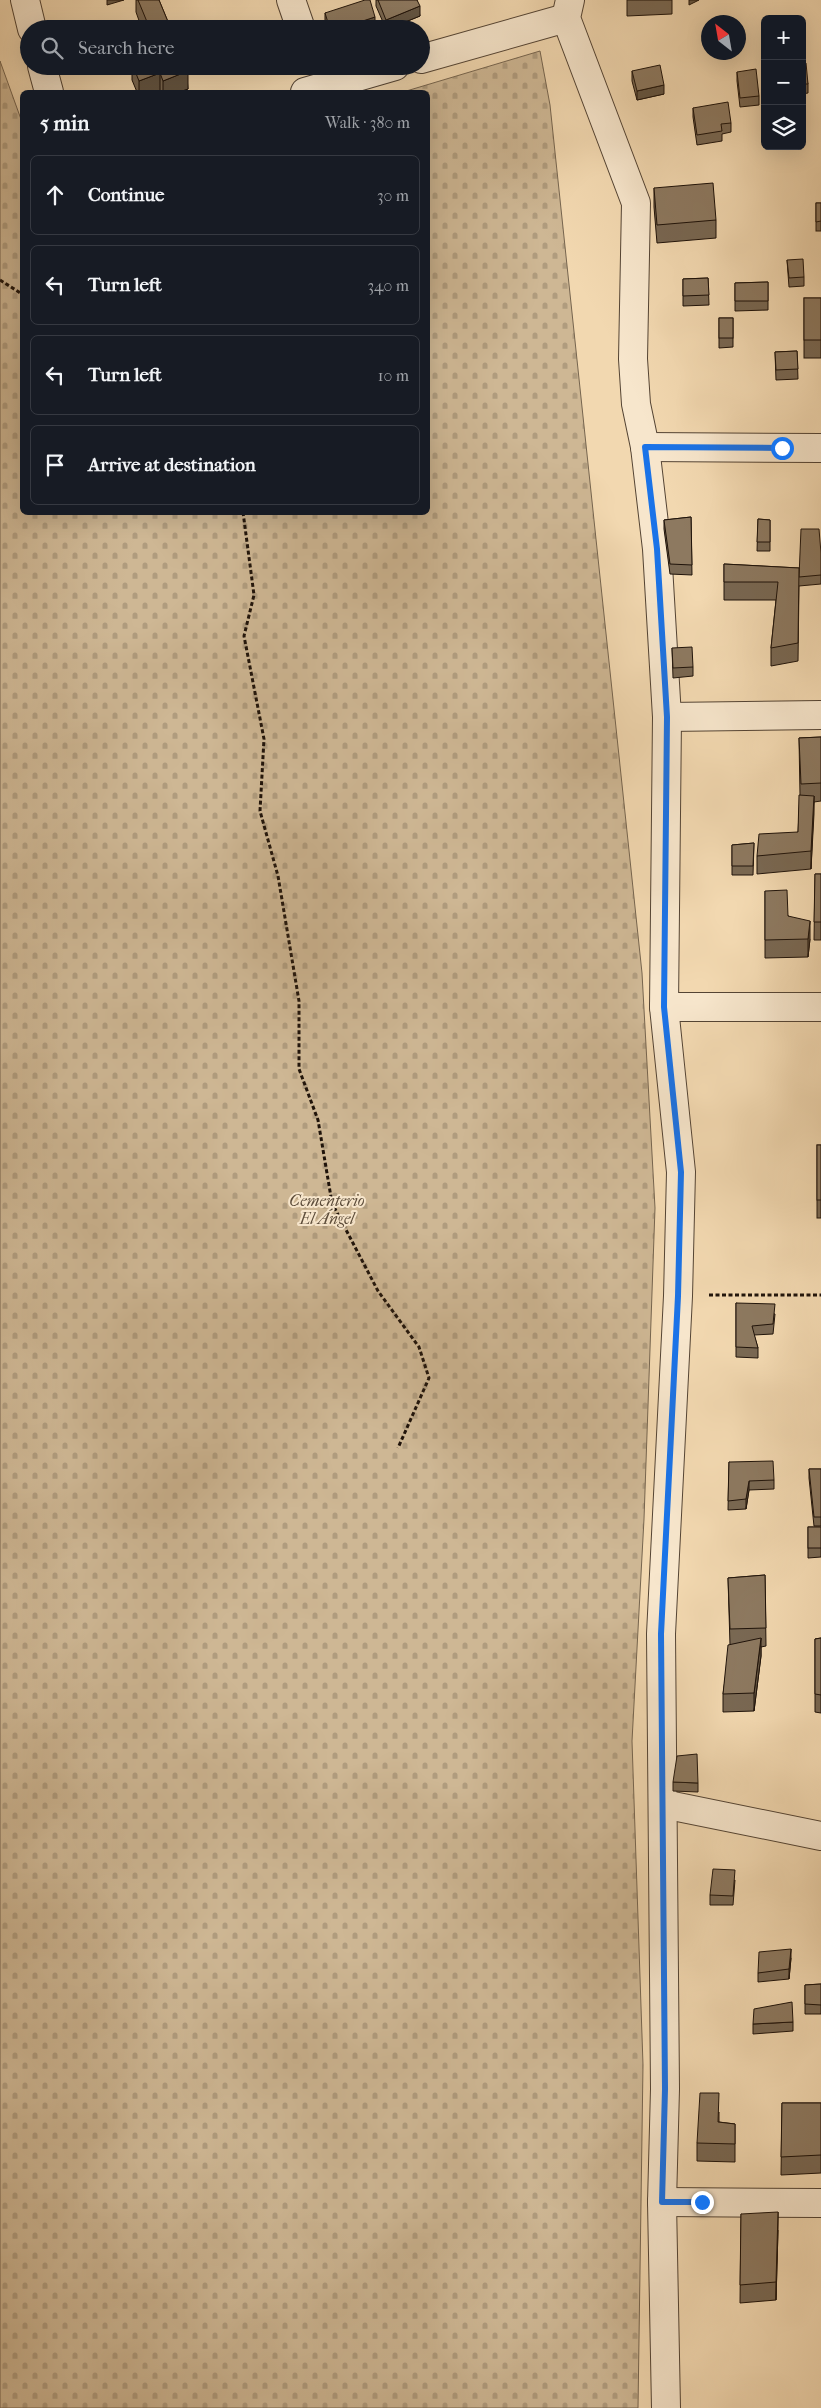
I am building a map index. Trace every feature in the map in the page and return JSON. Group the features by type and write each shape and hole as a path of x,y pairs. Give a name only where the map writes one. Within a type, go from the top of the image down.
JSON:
{"street":[{"path":"25,0 30,20"},
{"path":"291,0 298,20"},
{"path":"430,56 568,9 636,203 633,359 636,404 645,447 657,549 667,717 664,1007 681,1172 678,1296 661,1634 664,1804 665,2089 662,2202 666,2408"},
{"path":"44,75 48,90"},
{"path":"313,82 349,75"},
{"path":"645,447 821,448"},
{"path":"667,717 821,715"},
{"path":"664,1007 821,1007"},
{"path":"664,1804 821,1836"},
{"path":"662,2202 821,2203"}],"path":[{"path":"0,280 20,293"},
{"path":"243,515 254,594 244,636 264,739 260,811 278,876 299,1001 299,1069 318,1120 332,1202 378,1291 420,1347 429,1378 398,1448"},
{"path":"678,1296 821,1295"}],"green space":[{"name":"Cementerio El Ángel","path":"540,51 550,105 642,973 655,1208 644,1519 632,1741 643,2065 638,2408 0,2408 0,61 20,116 20,515 430,515 430,90 410,90"}],"building":[{"path":"138,0 159,0 167,20 146,20"},
{"path":"370,0 375,17 366,20 327,20 325,13"},
{"path":"378,0 417,0 420,6 386,20"},
{"path":"806,63 808,84 806,84"},
{"path":"660,65 664,85 637,91 632,71"},
{"path":"756,69 759,96 740,98 737,72"},
{"path":"137,75 155,75 139,81"},
{"path":"161,75 178,75 163,81"},
{"path":"728,102 731,123 721,124 722,131 697,135 693,108"},
{"path":"713,183 716,220 657,225 654,188"},
{"path":"816,203 821,203 821,221 816,222"},
{"path":"803,259 804,277 789,278 787,260"},
{"path":"708,278 709,295 683,296 683,279"},
{"path":"768,282 768,301 735,301 735,283"},
{"path":"804,298 821,298 821,340 804,340"},
{"path":"719,318 733,318 733,338 719,338"},
{"path":"797,351 798,369 776,370 775,352"},
{"path":"691,517 692,565 670,564 664,520"},
{"path":"758,519 770,520 770,542 757,542"},
{"path":"801,529 819,529 821,575 799,577"},
{"path":"724,564 799,568 798,643 771,648 778,582 724,582"},
{"path":"692,647 693,667 673,668 672,648"},
{"path":"821,737 821,783 801,784 799,738"},
{"path":"799,795 814,796 811,851 757,856 759,834 798,832"},
{"path":"754,843 753,866 732,866 732,845"},
{"path":"815,874 821,874 821,922 814,922"},
{"path":"787,890 788,916 810,921 808,939 765,940 765,891"},
{"path":"817,1145 821,1145 821,1200 817,1200"},
{"path":"736,1303 775,1304 773,1324 752,1326 758,1348 736,1347"},
{"path":"773,1461 774,1480 749,1481 746,1499 728,1501 729,1462"},
{"path":"809,1469 821,1469 821,1517 814,1517"},
{"path":"808,1527 821,1527 821,1548 808,1548"},
{"path":"765,1575 766,1628 730,1629 728,1578"},
{"path":"761,1638 754,1693 723,1694 728,1645"},
{"path":"821,1638 821,1695 815,1694 815,1639"},
{"path":"697,1754 698,1783 673,1782 677,1756"},
{"path":"713,1869 735,1870 733,1896 710,1895"},
{"path":"791,1949 789,1969 758,1973 759,1952"},
{"path":"821,1984 821,2005 805,2004 805,1985"},
{"path":"792,2002 793,2022 753,2024 754,2009"},
{"path":"700,2093 719,2093 718,2122 735,2124 735,2144 697,2143"},
{"path":"782,2103 821,2103 821,2155 781,2157"},
{"path":"778,2212 776,2282 740,2285 741,2214"}],"route":[{"path":"702,2202 662,2202 665,2089 664,1804 661,1634 678,1296 681,1172 664,1007 667,717 657,549 645,447 782,448"}]}
